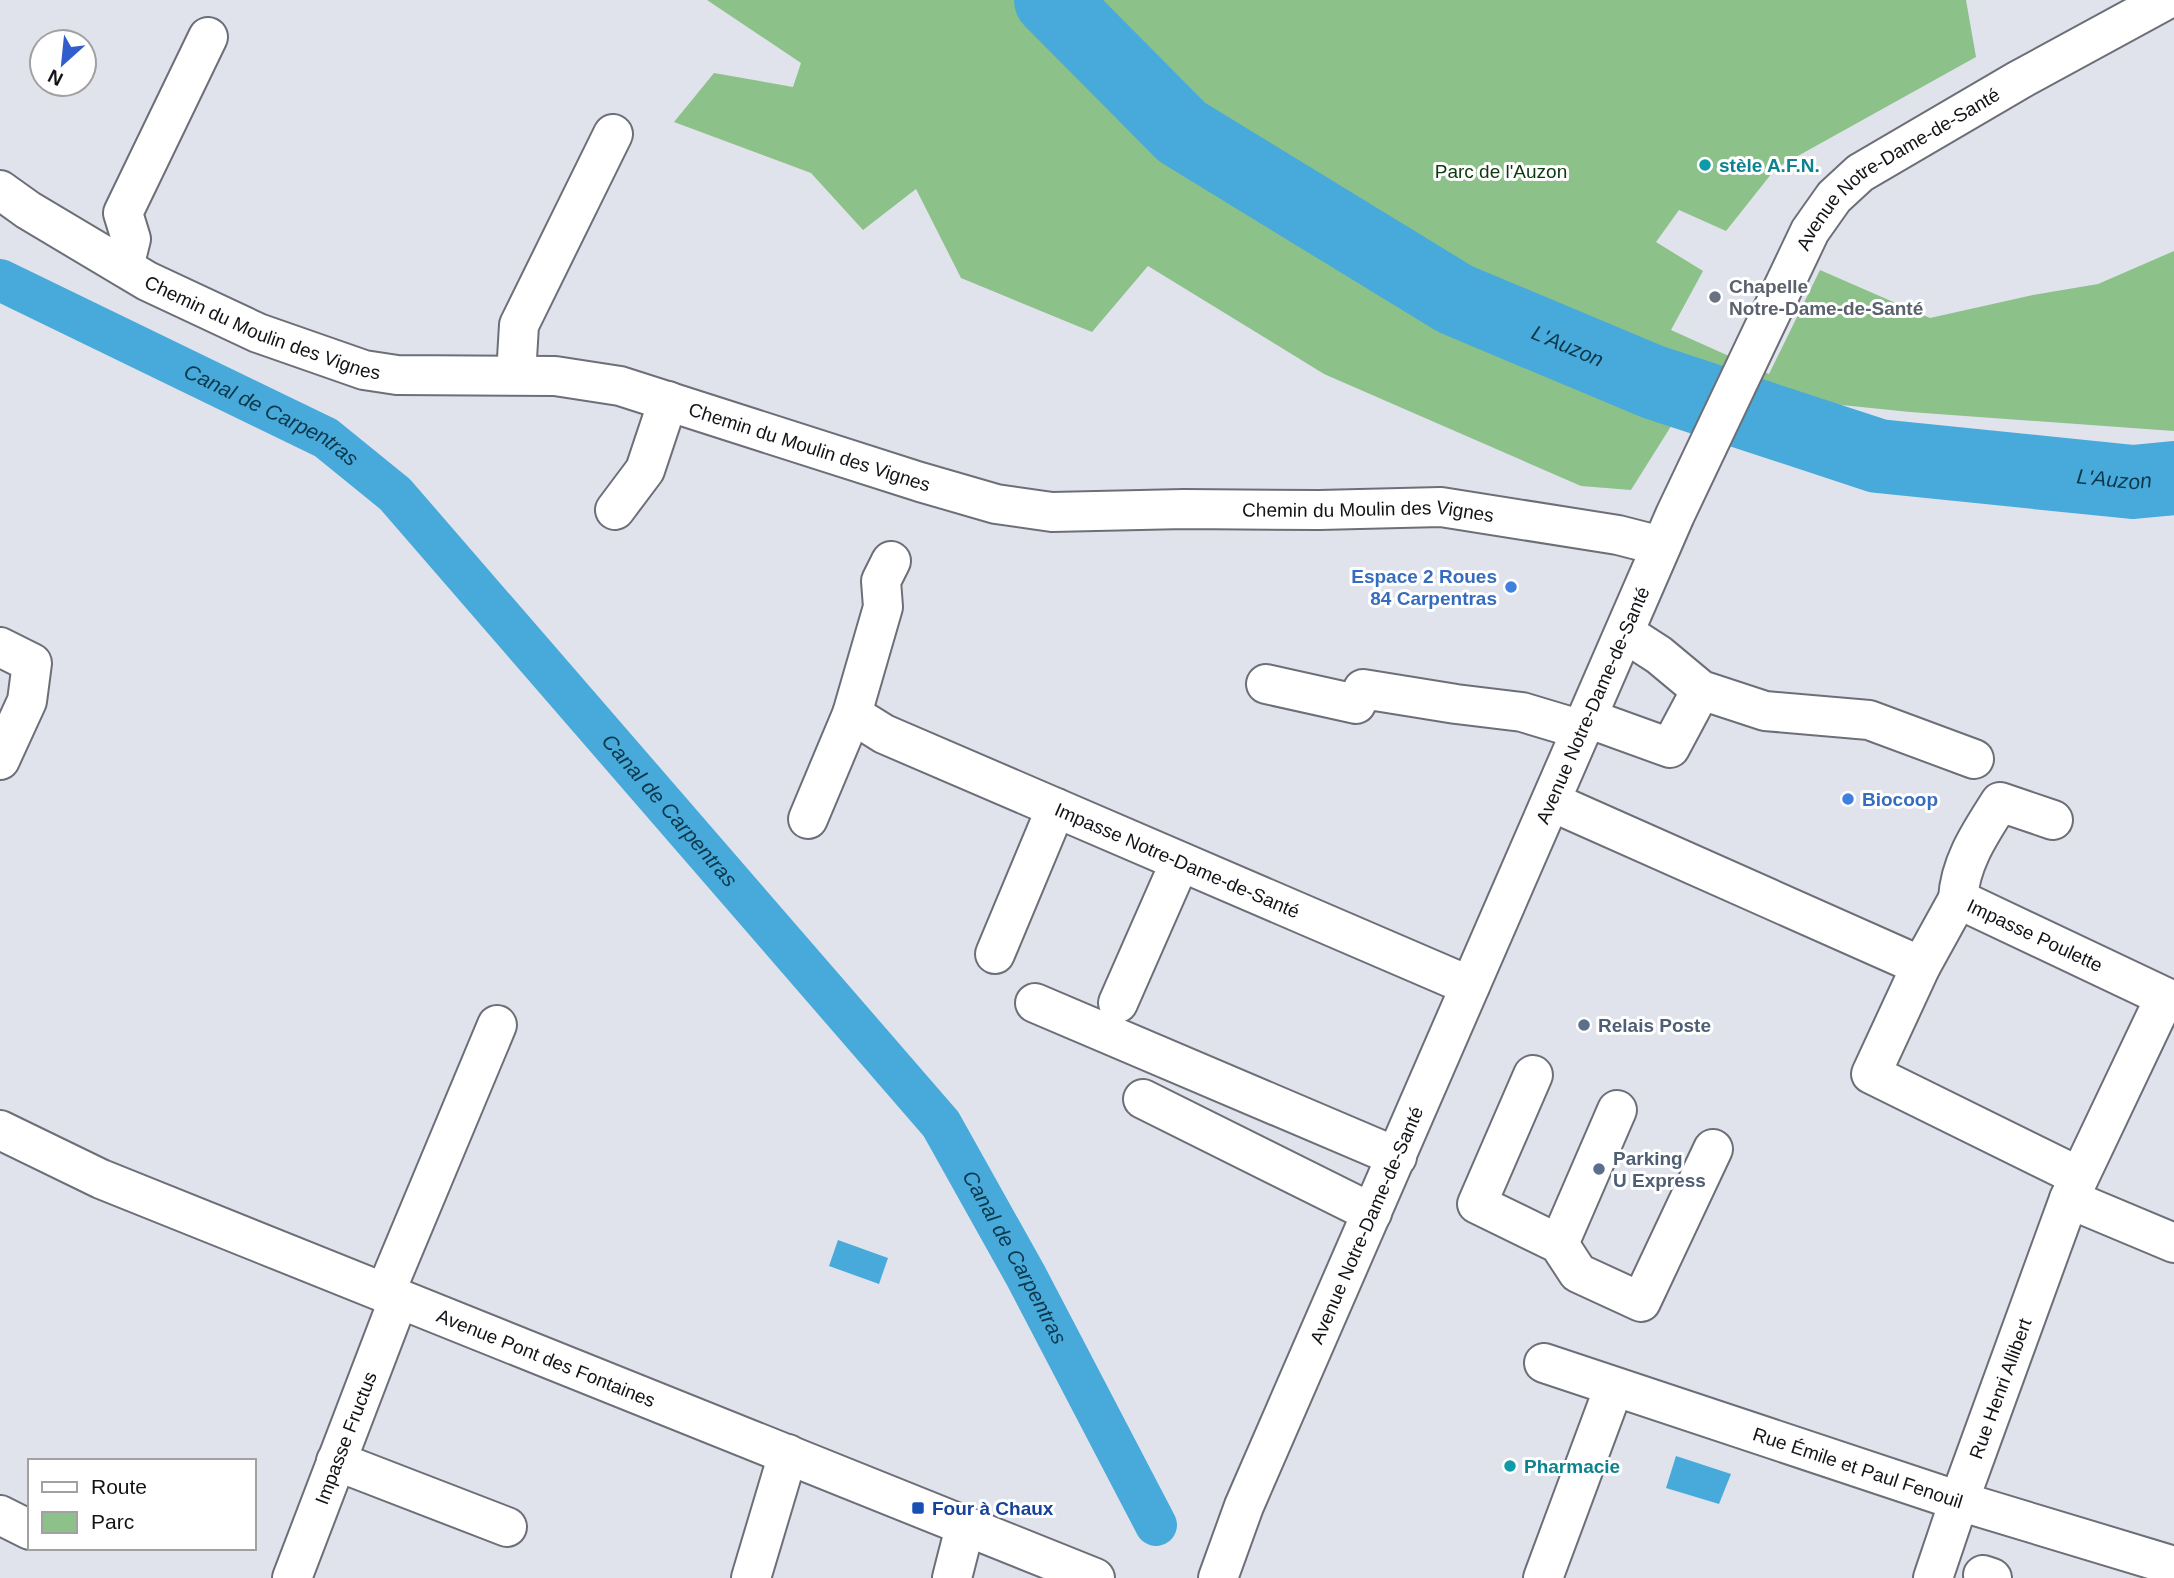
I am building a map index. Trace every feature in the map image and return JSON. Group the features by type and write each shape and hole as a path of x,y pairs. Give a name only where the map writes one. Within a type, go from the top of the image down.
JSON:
{"street":[{"name":"Avenue Notre-Dame-de-Santé","path":"1218,1578 1244,1506 1668,531 1810,231 1834,197 1860,173 2019,80 2166,0"},
{"path":"124,267 131,239 123,213 208,37"},
{"path":"516,375 519,325 613,134"},
{"name":"Chemin du Moulin des Vignes","path":"0,190 28,210 147,281 258,333 364,370 397,375 555,376 620,386 996,504 1041,510 1441,507 1618,535 1668,531"},
{"path":"615,510 645,470 668,401"},
{"path":"808,819 852,714 883,607 881,581 891,561"},
{"path":"1625,633 1659,654 1701,690 1765,711 1869,720 1974,759"},
{"path":"0,647 32,663 27,701 0,760"},
{"path":"1266,684 1356,704 1363,689 1522,712 1585,724 1670,748 1701,690"},
{"name":"Impasse Notre-Dame-de-Santé","path":"852,714 884,734 1470,986"},
{"path":"1552,802 1921,966"},
{"path":"1958,899 1959,880 1975,842 2000,802 2053,820"},
{"path":"995,954 1056,808"},
{"path":"1118,1003 1180,862"},
{"name":"Impasse Poulette","path":"1958,899 2165,997 2073,1188 1871,1074 1921,966 1958,899"},
{"path":"1035,1003 1396,1157"},
{"name":"Impasse Fructus","path":"292,1578 336,1461 392,1296 497,1025"},
{"path":"1533,1075 1477,1203 1559,1244 1578,1273 1641,1302 1713,1149"},
{"path":"1143,1099 1372,1213"},
{"path":"1559,1244 1616,1110"},
{"name":"Avenue Pont des Fontaines","path":"0,1130 101,1179 1095,1578"},
{"path":"2073,1188 2174,1243"},
{"name":"Rue Henri Allibert","path":"1933,1578 2073,1188"},
{"name":"Rue Émile et Paul Fenouil","path":"1544,1363 1959,1501 2174,1566"},
{"path":"1543,1578 1614,1387"},
{"path":"751,1578 788,1454"},
{"path":"336,1461 507,1527"},
{"path":"0,1515 28,1529"},
{"path":"951,1578 965,1527"},
{"path":"2171,1578 2174,1573"}],"green space":[{"name":"Parc de l'Auzon","path":"707,0 1966,0 1976,57 1776,168 1726,231 1679,210 1656,242 1703,271 1671,330 1769,374 1820,270 1930,318 2033,295 2098,284 2174,251 2174,431 1910,412 1685,389 1690,396 1631,490 1581,486 1324,374 1148,266 1092,332 961,278 916,189 863,230 811,173 674,122 714,73 793,87 801,63"}],"water":[{"path":"838,1240 888,1258 879,1284 829,1266"},
{"path":"1676,1456 1731,1474 1719,1504 1666,1488"}],"waterway":[{"name":"L'Auzon","path":"1051,0 1182,132 1455,299 1653,382 1878,456 2133,482 2174,478"},
{"name":"Canal de Carpentras","path":"0,280 326,438 395,494 941,1124 1026,1276 1156,1525"}],"place":[{"name":"stèle A.F.N.","path":"1705,165"},
{"name":"Chapelle Notre-Dame-de-Santé","path":"1715,297"},
{"name":"Espace 2 Roues 84 Carpentras","path":"1511,587"},
{"name":"Biocoop","path":"1848,799"},
{"name":"Relais Poste","path":"1584,1025"},
{"name":"Parking U Express","path":"1599,1169"},
{"name":"Pharmacie","path":"1510,1466"},
{"name":"Four à Chaux","path":"918,1508"}]}
